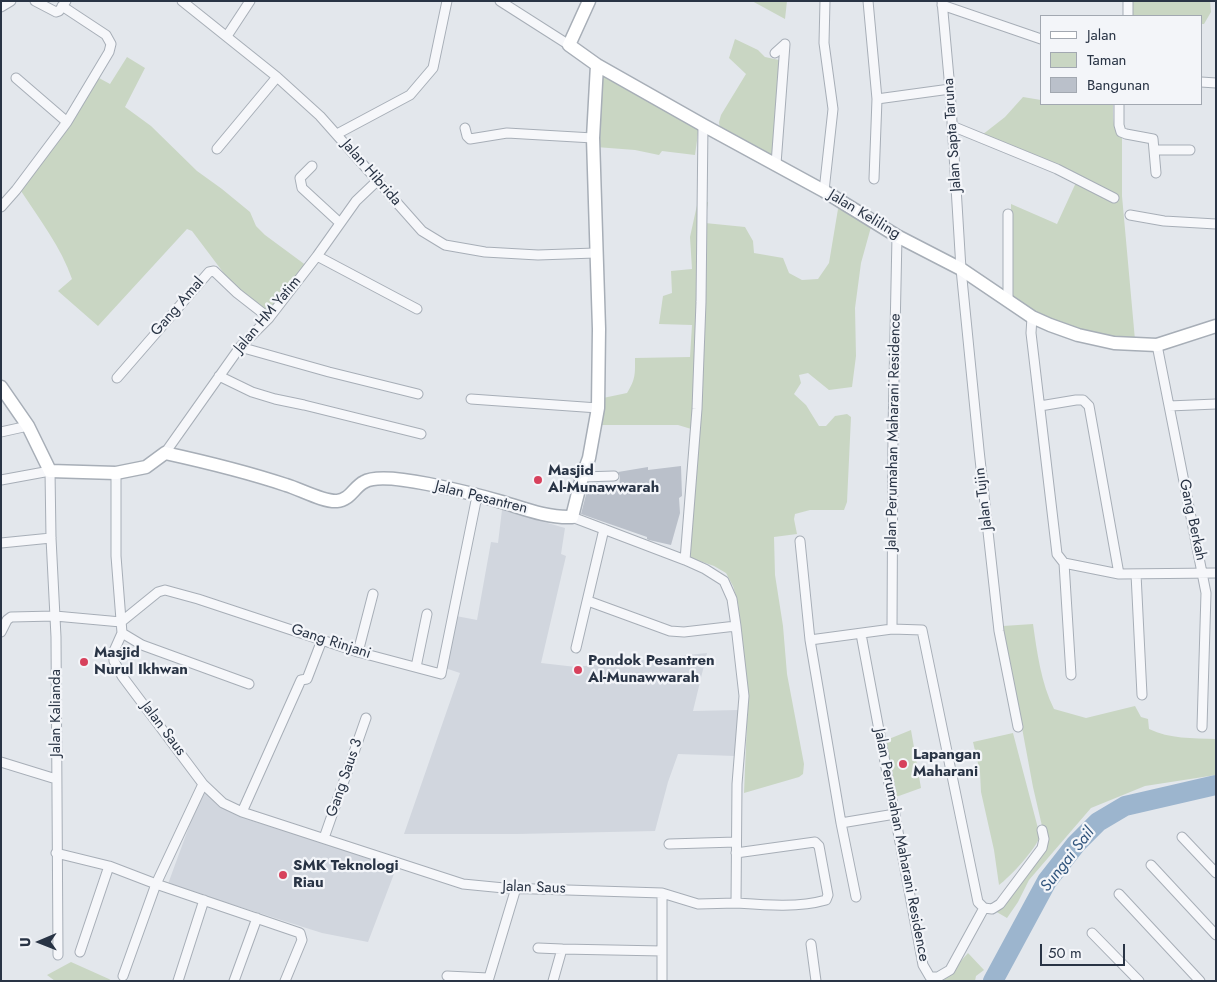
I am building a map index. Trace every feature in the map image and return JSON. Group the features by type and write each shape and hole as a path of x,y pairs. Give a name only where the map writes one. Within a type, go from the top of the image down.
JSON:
{"street":[{"path":"1,7 11,1"},
{"path":"1,207 67,122 109,52 111,44 106,35 64,4 59,11 53,12 34,1"},
{"name":"Jalan Hibrida","path":"182,1 277,77 320,116 422,232 446,245 485,252 511,255 596,253"},
{"path":"227,36 250,1"},
{"path":"337,134 410,95 434,68 447,1"},
{"path":"500,1 569,45 589,1"},
{"path":"824,190 833,118 824,43 825,1"},
{"path":"868,1 877,99 874,179"},
{"path":"1128,1 1128,15"},
{"path":"942,3 1040,39"},
{"name":"Jalan Sapta Taruna","path":"942,3 950,89 961,269"},
{"path":"775,53 785,44 776,164"},
{"name":"Jalan Keliling","path":"569,45 596,65 824,190 897,236 961,269 1032,317 1050,325 1078,335 1114,343 1157,345 1216,326"},
{"path":"596,65 593,138 599,348 598,408 589,458 572,517 705,569 724,581 732,599 744,696 737,784 736,903"},
{"path":"217,149 277,77"},
{"path":"16,78 67,122"},
{"path":"1202,82 1216,84"},
{"path":"877,99 950,89"},
{"path":"1119,105 1121,132 1154,139 1156,173"},
{"path":"685,560 697,409 704,125"},
{"path":"952,126 1057,169 1114,198"},
{"path":"465,128 470,139 507,133 593,138"},
{"path":"1154,150 1190,150"},
{"path":"312,166 300,178 302,188 340,223"},
{"name":"Jalan HM Yatim","path":"165,453 240,347 269,318 318,256 356,201 377,181"},
{"path":"1008,214 1008,300"},
{"path":"1130,215 1164,221 1216,224"},
{"name":"Jalan Perumahan Maharani Residence","path":"892,629 893,430 897,236"},
{"path":"318,256 417,309"},
{"name":"Jalan Tujin","path":"961,269 978,450 999,630 1018,727"},
{"name":"Gang Amal","path":"117,378 209,272 214,271 237,293 269,318"},
{"path":"1032,317 1031,333 1058,554 1064,563 1071,675"},
{"name":"Gang Berkah","path":"1157,345 1206,593 1202,727"},
{"path":"240,347 328,372 418,394"},
{"path":"219,376 252,392 275,399 421,434"},
{"path":"1,387 28,426 50,471"},
{"path":"471,399 598,408"},
{"path":"1040,406 1076,400 1083,400 1089,406 1119,574"},
{"path":"1169,406 1216,404"},
{"path":"1,432 28,426"},
{"path":"1,480 50,471 116,473 146,467 165,453"},
{"name":"Jalan Pesantren","path":"165,453 243,472 325,499 337,501 348,498 362,482 374,478 428,484 548,516 572,517"},
{"name":"Jalan Kalianda","path":"50,471 50,538 56,637 58,955"},
{"name":"Jalan Saus","path":"116,473 116,556 122,632 114,651 117,668 203,784 223,803 242,812 454,882 516,888 662,893 698,904 736,903 770,905 826,900 828,895 819,846 815,842 736,853"},
{"path":"582,477 614,476"},
{"name":"Gang Rinjani","path":"121,622 158,592 165,590 198,599 358,652 441,674 477,496"},
{"path":"576,648 604,529"},
{"path":"1,543 50,538"},
{"path":"800,541 810,640 841,823 856,897"},
{"path":"1064,563 1119,574 1216,573"},
{"path":"1136,574 1142,695"},
{"path":"358,652 374,594"},
{"path":"588,601 670,631 684,632 736,626"},
{"path":"416,667 427,614"},
{"path":"1,632 7,620 12,617 54,616 121,622"},
{"path":"810,640 892,629 922,630 978,902 984,908 992,909 1000,904 1042,848 1044,839 1042,830"},
{"path":"122,632 142,645 249,684"},
{"name":"Jalan Perumahan Maharani Residence","path":"861,634 924,965 930,977 938,977 950,970 984,908"},
{"path":"242,812 301,680 307,679 322,640"},
{"name":"Gang Saus 3","path":"324,838 366,718"},
{"path":"1,762 56,779"},
{"path":"123,976 156,884 203,784"},
{"path":"841,823 895,814"},
{"path":"1182,836 1216,873"},
{"path":"669,844 736,842"},
{"path":"56,854 109,866 300,933 302,940 285,981"},
{"path":"1151,865 1216,935"},
{"path":"80,952 109,866"},
{"path":"447,976 488,979 516,888"},
{"path":"662,893 662,981"},
{"path":"1119,894 1200,981"},
{"path":"178,981 204,900"},
{"path":"234,981 257,918"},
{"path":"1092,933 1139,981"},
{"path":"811,944 816,981"},
{"path":"538,948 662,951"},
{"path":"553,981 562,949"}],"shaded area":[{"name":"Pondok Pesantren Al-Munawwarah","path":"502,510 565,528 561,554 566,556 541,663 576,667 707,653 693,711 739,710 735,756 678,754 668,782 655,831 404,834 460,673 445,668 456,616 477,620 491,542 498,543"},
{"name":"SMK Teknologi Riau","path":"202,791 243,818 397,866 368,942 322,933 168,884"}],"green space":[{"path":"752,1 787,1 785,19"},
{"path":"1132,1 1210,1 1211,12 1204,24 1202,24 1202,15 1131,15"},
{"path":"735,39 758,50 765,57 779,60 781,65 773,160 720,130 719,122 721,115 746,74 729,58"},
{"path":"127,57 145,68 125,107 151,126 197,171 250,212 256,226 265,235 307,266 269,314 232,284 192,231 187,229 98,326 58,291 72,279 56,245 21,191 66,130 99,78 110,84"},
{"path":"600,75 606,75 699,126 695,155 662,151 659,155 635,150 596,147"},
{"path":"1023,97 1040,100 1040,105 1113,105 1116,131 1122,138 1122,196 1135,340 1098,336 1063,327 1012,299 1011,204 1057,224 1079,176 982,135 1005,117"},
{"path":"708,202 705,223 745,227 753,241 754,253 783,258 789,273 802,280 818,279 829,263 838,209 849,210 871,227 861,263 855,308 856,356 852,387 829,390 808,373 799,375 801,383 794,394 806,405 819,426 826,426 835,416 847,414 851,417 847,502 844,510 810,510 795,514 797,534 774,537 775,575 783,626 787,674 804,764 803,774 799,777 744,793 748,698 738,603 733,586 726,573 714,566 688,557 691,539 698,431 678,425 600,425 603,398 627,393 634,376 635,358 690,357 692,325 659,324 663,296 672,293 671,271 692,269 690,237 697,205"},
{"path":"1033,624 1043,678 1054,709 1086,718 1135,706 1141,717 1148,719 1149,729 1165,735 1216,739 1216,775 1145,786 1091,808 1029,880 1018,902 1007,918 995,911 1045,839 1033,787 1003,626"},
{"name":"Lapangan Maharani","path":"911,730 921,788 896,797 884,741"},
{"path":"1013,733 1040,836 1038,842 1022,862 999,885 994,850 981,792 980,772 973,742"},
{"path":"968,953 984,970 976,976 975,981 943,981"},
{"path":"71,962 112,981 55,981 47,975"}],"building":[{"path":"681,466 682,496 679,498 680,513 671,545 649,540 647,537 581,514 589,483 601,483 619,487 620,476 618,472 648,467 648,470"}],"waterway":[{"name":"Sungai Sail","path":"993,981 1047,881 1076,844 1098,822 1125,806 1216,785"}],"place":[{"name":"Masjid Al-Munawwarah","path":"538,480"},
{"name":"Masjid Nurul Ikhwan","path":"84,662"},
{"name":"Pondok Pesantren Al-Munawwarah","path":"578,670"},
{"name":"Lapangan Maharani","path":"903,764"},
{"name":"SMK Teknologi Riau","path":"283,875"}]}
